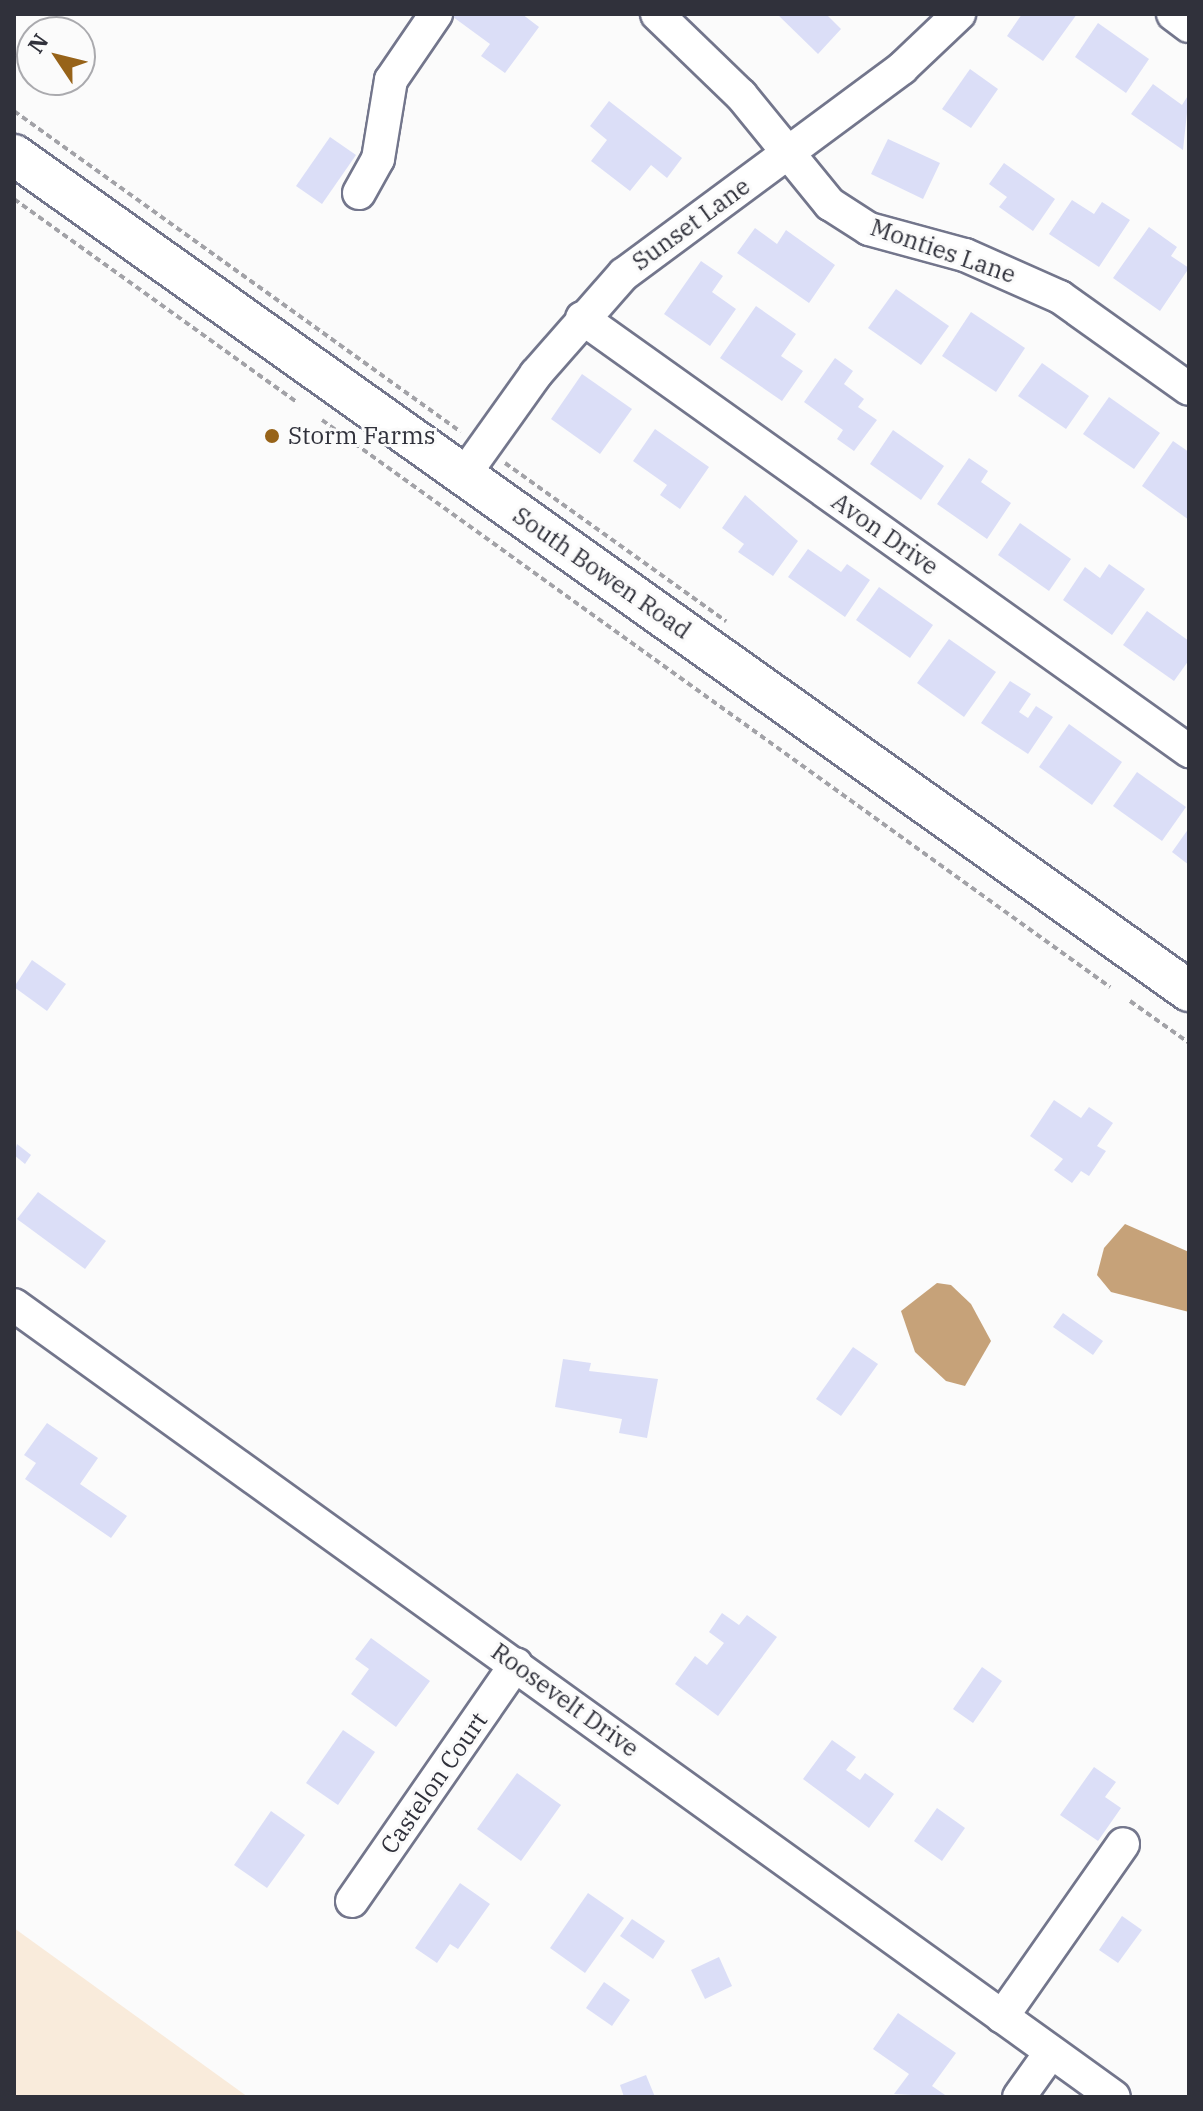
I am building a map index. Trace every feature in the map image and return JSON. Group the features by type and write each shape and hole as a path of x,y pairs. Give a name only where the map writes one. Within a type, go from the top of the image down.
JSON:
{"main road":[{"name":"South Bowen Road","path":"14,155 1189,991"}],"street":[{"path":"359,193 378,159 391,80 436,14"},
{"name":"Monties Lane","path":"657,14 741,95 785,155 830,204 869,229 965,255 1049,291 1189,389"},
{"name":"Sunset Lane","path":"464,475 582,318 624,274 902,68 959,14"},
{"path":"1173,14 1189,26"},
{"name":"Avon Drive","path":"582,318 1189,751"},
{"name":"Roosevelt Drive","path":"14,1305 1114,2097"},
{"name":"Castelon Court","path":"352,1901 516,1664"},
{"path":"1002,2017 1123,1844"},
{"path":"1019,2097 1051,2052"}],"path":[{"path":"14,111 461,432"},
{"path":"14,199 296,402"},
{"path":"322,420 1110,987"},
{"path":"1130,1001 1189,1043"}],"shaded area":[{"path":"1125,1224 1189,1252 1189,1312 1111,1292 1097,1275 1104,1248"},
{"path":"937,1283 951,1285 971,1304 991,1341 965,1386 946,1381 915,1352 901,1311"},
{"path":"14,1928 248,2097 14,2097"}],"building":[{"path":"449,14 522,14 539,27 505,73 481,56 490,44"},
{"path":"777,14 826,14 841,29 818,54"},
{"path":"1022,14 1077,14 1043,61 1007,36"},
{"path":"1098,23 1149,59 1126,93 1075,57"},
{"path":"970,69 998,89 971,128 942,109"},
{"path":"1153,84 1182,105 1189,94 1183,150 1131,114"},
{"path":"609,101 682,158 667,178 651,165 630,191 591,161 607,140 590,126"},
{"path":"330,137 356,155 322,204 296,186"},
{"path":"888,139 940,163 923,199 871,174"},
{"path":"1004,163 1055,199 1033,231 999,207 1007,197 989,184"},
{"path":"1072,200 1094,214 1102,202 1130,220 1099,267 1049,234"},
{"path":"1149,227 1177,247 1171,256 1189,268 1160,311 1113,278"},
{"path":"755,228 777,244 786,230 835,265 809,303 737,253"},
{"path":"701,261 723,276 712,292 736,309 710,346 664,314"},
{"path":"896,289 949,326 921,365 868,328"},
{"path":"756,306 796,334 781,356 803,371 782,401 720,358"},
{"path":"971,312 1025,348 996,392 942,356"},
{"path":"835,358 853,371 844,384 864,399 858,407 877,420 854,451 837,439 843,430 804,402"},
{"path":"1042,363 1089,396 1066,429 1018,396"},
{"path":"582,374 632,409 600,454 551,419"},
{"path":"1109,397 1160,433 1134,469 1083,434"},
{"path":"655,429 709,467 680,509 660,495 667,485 633,461"},
{"path":"893,430 944,466 921,500 870,464"},
{"path":"1173,441 1189,452 1189,520 1142,486"},
{"path":"969,458 988,471 981,482 1011,503 987,539 937,504"},
{"path":"745,495 798,541 773,576 738,552 744,544 722,528"},
{"path":"1020,523 1071,559 1049,591 998,555"},
{"path":"808,549 841,572 847,564 870,580 845,617 788,577"},
{"path":"1109,564 1145,589 1112,635 1063,600 1085,567 1100,578"},
{"path":"879,587 933,625 910,658 856,620"},
{"path":"1147,611 1189,641 1189,660 1174,681 1123,645"},
{"path":"949,639 996,672 964,717 917,683"},
{"path":"1010,681 1031,694 1019,712 1028,718 1036,706 1053,717 1028,754 981,723"},
{"path":"1069,724 1122,762 1092,805 1039,767"},
{"path":"1137,772 1186,807 1162,841 1113,806"},
{"path":"1189,828 1189,865 1172,852"},
{"path":"32,960 66,984 47,1011 14,987"},
{"path":"1054,1100 1081,1118 1089,1107 1113,1123 1097,1146 1106,1151 1089,1176 1081,1171 1072,1183 1054,1170 1063,1159 1030,1136"},
{"path":"17,1144 31,1155 25,1164 14,1155"},
{"path":"38,1192 106,1241 85,1269 17,1219"},
{"path":"1063,1313 1103,1341 1093,1355 1053,1327"},
{"path":"853,1347 878,1364 841,1416 816,1399"},
{"path":"563,1359 591,1363 589,1371 658,1379 647,1438 619,1433 622,1419 555,1407"},
{"path":"47,1423 98,1458 80,1484 127,1516 111,1538 25,1479 36,1463 24,1455"},
{"path":"722,1613 739,1625 747,1615 777,1637 718,1716 675,1684 695,1656 707,1665 724,1643 709,1632"},
{"path":"371,1638 430,1681 396,1727 351,1694 369,1669 355,1659"},
{"path":"982,1667 1002,1681 973,1723 953,1709"},
{"path":"343,1730 375,1752 338,1805 306,1783"},
{"path":"832,1740 856,1757 846,1770 860,1780 865,1773 894,1794 869,1828 803,1779"},
{"path":"1094,1767 1116,1782 1105,1797 1121,1808 1098,1841 1060,1815"},
{"path":"517,1773 561,1805 521,1861 477,1829"},
{"path":"937,1808 965,1828 942,1861 914,1841"},
{"path":"271,1811 305,1835 267,1888 234,1865"},
{"path":"460,1883 490,1904 458,1949 450,1944 437,1963 415,1948"},
{"path":"588,1893 624,1918 585,1973 550,1948"},
{"path":"1122,1916 1142,1930 1118,1963 1099,1950"},
{"path":"632,1919 665,1941 653,1959 620,1936"},
{"path":"719,1957 732,1986 705,1999 691,1970"},
{"path":"604,1982 630,2000 612,2026 586,2008"},
{"path":"898,2013 956,2053 932,2086 948,2097 894,2094 909,2074 873,2049"},
{"path":"646,2075 655,2097 624,2097 620,2085"}],"place":[{"name":"Storm Farms","path":"272,436"}]}
